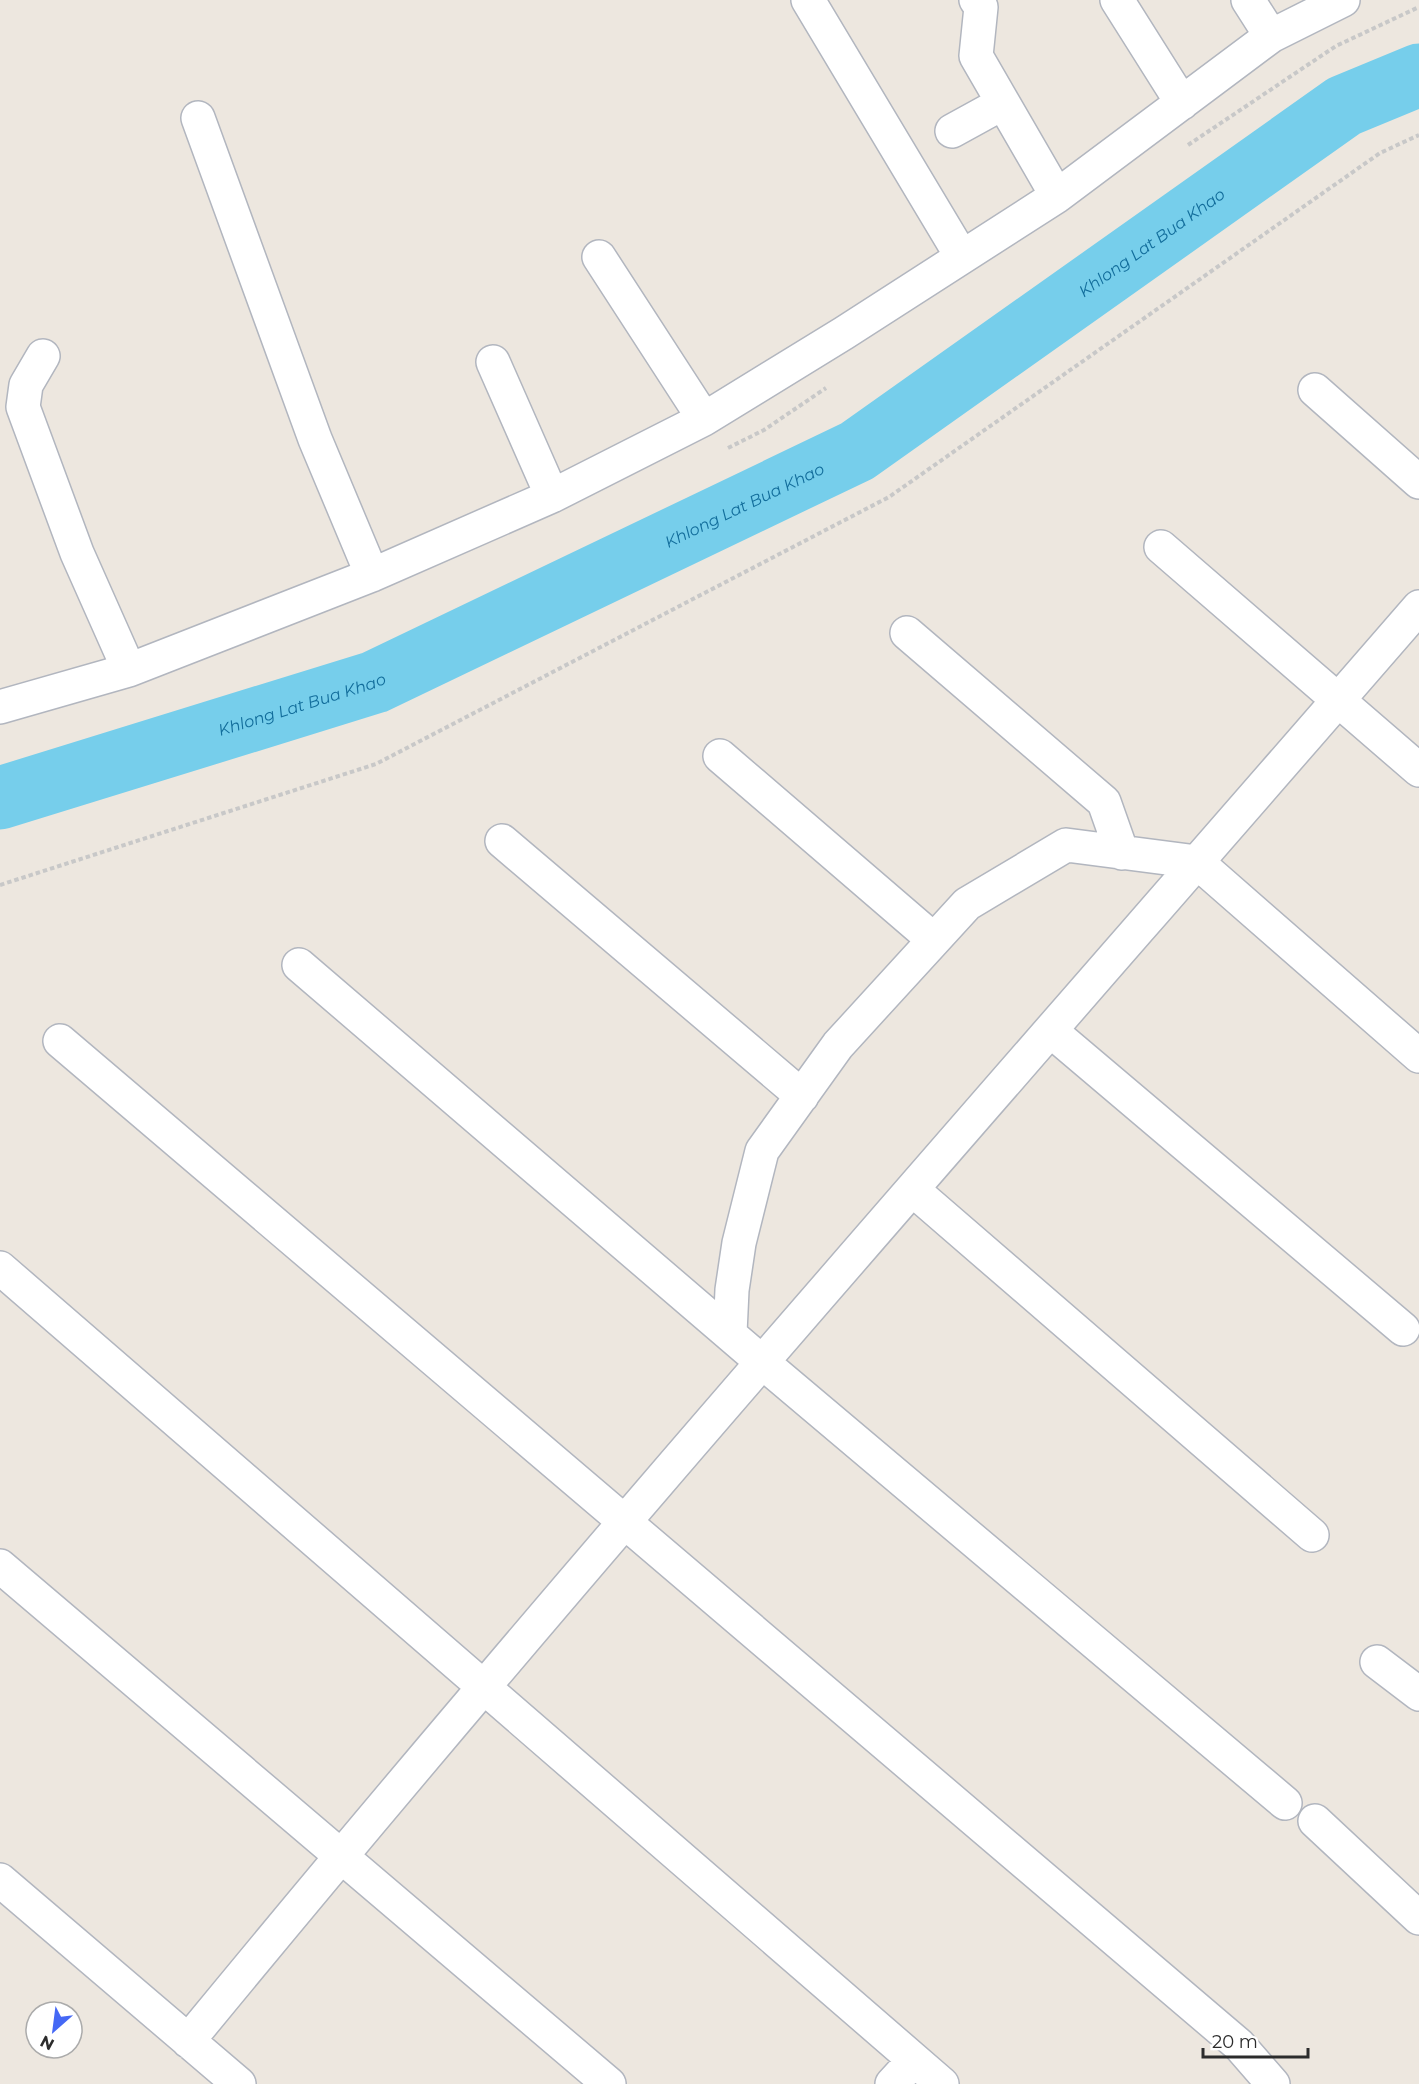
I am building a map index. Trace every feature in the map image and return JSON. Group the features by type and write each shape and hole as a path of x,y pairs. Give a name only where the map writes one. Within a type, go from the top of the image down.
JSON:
{"street":[{"path":"808,0 962,257"},
{"path":"976,0 981,7 976,56 1057,196"},
{"path":"1117,0 1182,103"},
{"path":"1248,0 1271,36"},
{"path":"0,707 129,670 372,575 552,496 704,419 1057,196 1271,36 1340,1"},
{"path":"952,131 1003,104"},
{"path":"198,118 315,439 372,575"},
{"path":"599,257 704,419"},
{"path":"43,356 26,385 23,407 77,553 129,670"},
{"path":"493,362 552,496"},
{"path":"1315,390 1419,482"},
{"path":"1161,547 1419,770"},
{"path":"188,2041 340,1856 624,1521 1419,607"},
{"path":"907,633 1104,802 1122,853"},
{"path":"720,756 934,940"},
{"path":"502,841 802,1096"},
{"path":"730,1333 732,1290 739,1243 762,1151 838,1045 967,904 1066,845 1197,862 1419,1056"},
{"path":"299,965 762,1362 1285,1803"},
{"path":"1051,1031 1403,1329"},
{"path":"60,1041 1239,2045 1273,2084"},
{"path":"913,1190 1312,1535"},
{"path":"0,1268 942,2084"},
{"path":"0,1566 609,2084"},
{"path":"1377,1662 1419,1694"},
{"path":"1315,1821 1419,1918"},
{"path":"0,1880 238,2084"},
{"path":"892,2084 914,2060"}],"path":[{"path":"0,885 376,764 890,496 1380,153 1419,135"}],"waterway":[{"name":"Khlong Lat Bua Khao","path":"0,798 375,682 857,451 1344,106 1419,75"}]}
